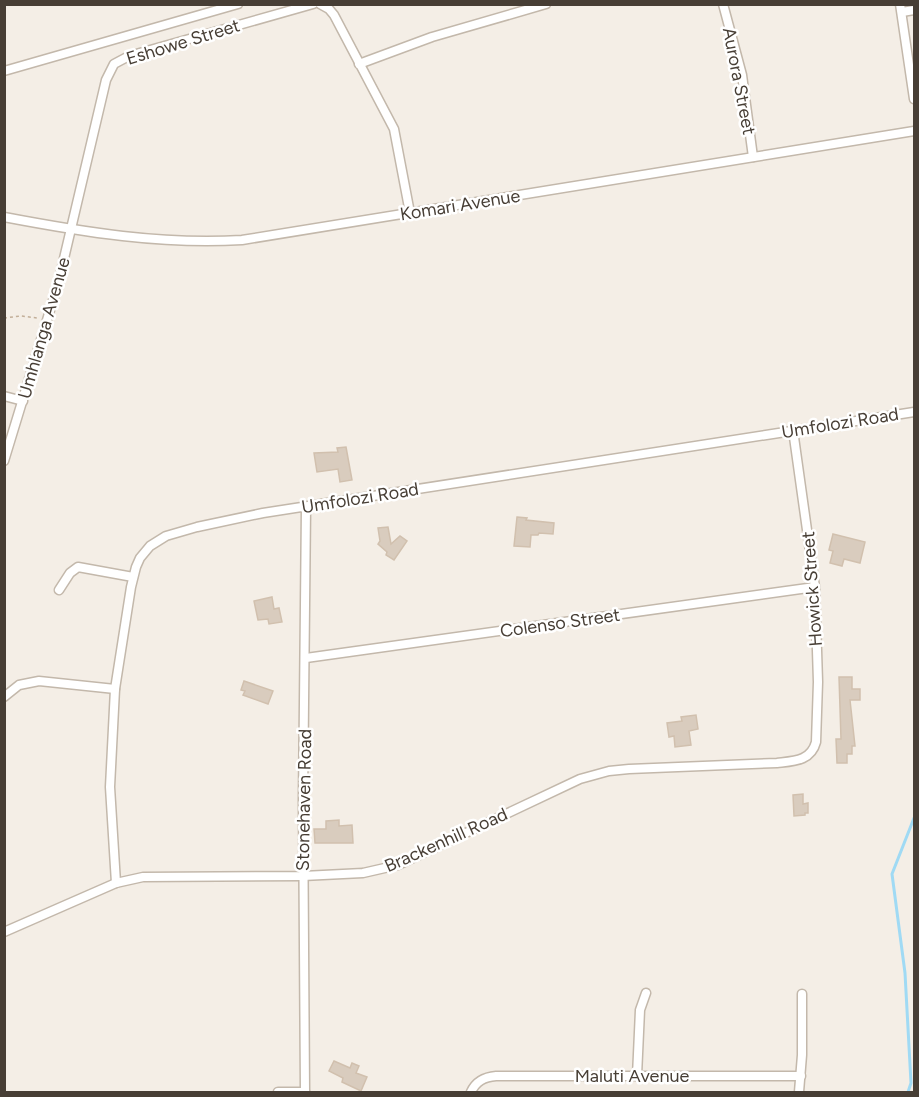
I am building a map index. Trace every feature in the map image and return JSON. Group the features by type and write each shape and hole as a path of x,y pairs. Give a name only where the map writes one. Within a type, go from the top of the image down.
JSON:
{"street":[{"path":"4,71 238,4"},
{"name":"Eshowe Street","path":"72,229 106,80 114,64 140,53 313,4"},
{"path":"320,4 334,15 391,122 397,138 410,213"},
{"path":"359,64 460,28 546,4"},
{"name":"Aurora Street","path":"723,4 742,75 753,158"},
{"path":"915,10 901,8 915,99"},
{"name":"Komari Avenue","path":"4,217 72,229 167,241 242,240 915,131"},
{"name":"Umhlanga Avenue","path":"4,461 72,229"},
{"path":"4,396 23,401"},
{"name":"Umfolozi Road","path":"116,883 110,787 115,688 133,577 140,558 157,541 196,527 306,507 915,412"},
{"name":"Howick Street","path":"793,430 814,587 818,693 817,733 814,749"},
{"name":"Stonehaven Road","path":"305,1092 303,876 306,507"},
{"path":"59,590 69,573 78,567 133,577"},
{"name":"Colenso Street","path":"306,658 814,587"},
{"path":"4,697 19,685 39,681 115,688"},
{"name":"Brackenhill Road","path":"4,932 116,883 152,876 303,876 363,873 398,865 554,790 594,774 629,769 777,763 804,759 814,749"},
{"path":"638,1076 640,1010 646,993"},
{"path":"799,1092 802,994"},
{"name":"Maluti Avenue","path":"471,1092 473,1087 485,1077 496,1076 801,1076"},
{"path":"278,1092 305,1092"}],"path":[{"path":"4,318 21,316 46,319"}],"building":[{"path":"346,447 352,480 340,482 338,469 317,472 314,453 338,452 337,448"},
{"path":"517,517 554,523 553,534 531,535 530,547 514,546"},
{"path":"388,527 391,544 400,536 407,541 394,560 386,555 387,552 378,544 380,541 378,528"},
{"path":"833,534 865,542 860,563 844,559 842,566 830,563 833,551 829,550"},
{"path":"272,597 274,609 279,608 282,622 269,624 268,619 258,620 254,601"},
{"path":"839,677 852,677 852,689 860,689 860,700 850,700 855,746 852,746 852,754 847,754 847,763 837,763 836,739 841,739"},
{"path":"244,681 273,691 268,704 243,695 245,691 241,690"},
{"path":"696,715 698,729 689,731 691,745 675,747 674,736 669,737 667,723 682,721 681,717"},
{"path":"803,794 803,804 808,803 808,813 794,816 793,795"},
{"path":"339,820 339,826 352,825 353,843 315,843 314,829 326,829 326,821"},
{"path":"334,1061 350,1068 352,1063 359,1066 356,1073 367,1077 361,1091 342,1082 343,1078 329,1071"}],"waterway":[{"path":"908,1092 911,1083 905,973 892,874 914,818"}]}
